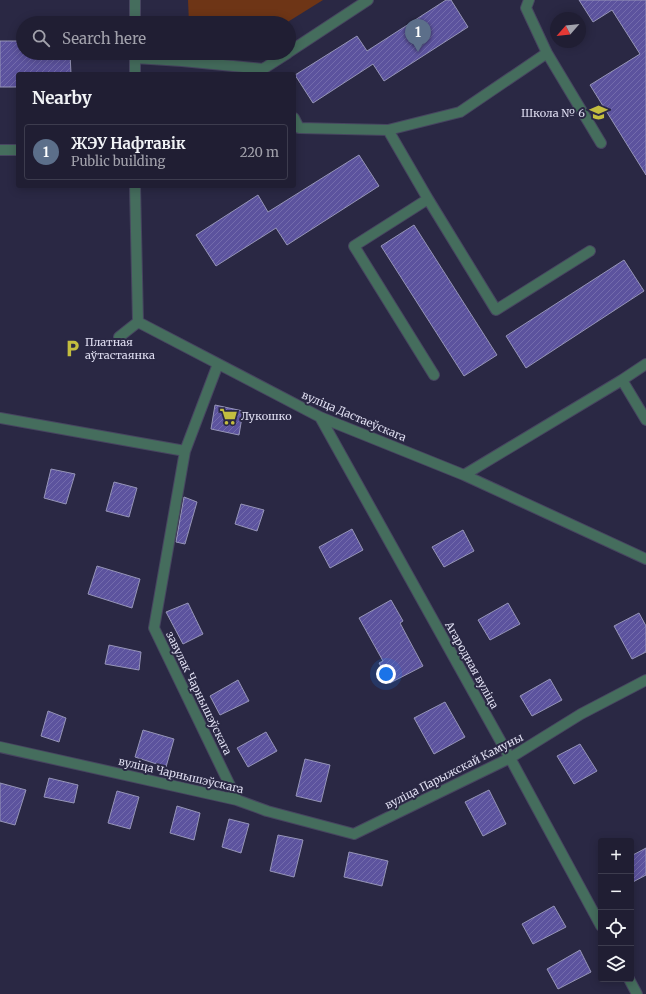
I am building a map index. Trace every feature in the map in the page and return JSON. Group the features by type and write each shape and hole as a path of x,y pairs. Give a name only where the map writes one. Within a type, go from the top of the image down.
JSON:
{"street":[{"path":"135,0 135,16"},
{"path":"296,48 368,0"},
{"path":"528,0 526,8 547,53 601,143"},
{"path":"297,130 388,130 460,112 547,53"},
{"path":"135,60 135,72"},
{"path":"173,60 265,72 280,60"},
{"path":"388,130 428,199 496,310 590,251"},
{"path":"0,150 16,150"},
{"path":"119,337 138,322 135,188"},
{"path":"428,199 354,246 434,375"},
{"name":"вуліца Дастаеўскага","path":"138,322 320,417 464,475 646,558"},
{"name":"завулак Чарнышэўскага","path":"218,364 185,451 154,628 237,800"},
{"path":"464,475 646,364"},
{"path":"622,380 646,420"},
{"name":"Агародная вуліца","path":"320,417 510,758 598,920"},
{"path":"0,418 185,451"},
{"name":"вуліца Парыжскай Камуны","path":"354,834 510,758 581,714 646,680"},
{"name":"вуліца Чарнышэўскага","path":"0,747 237,800 267,811 354,834"},
{"path":"631,982 637,994"}],"shaded area":[{"path":"188,0 323,0 296,17 189,16"}],"building":[{"path":"446,0 451,0 468,27 384,81 373,64 313,103 296,77 296,74 357,36 367,51"},
{"path":"579,0 646,0 646,175 590,85 640,54 612,10 593,22"},
{"path":"0,41 16,41 16,60 70,60 71,72 16,72 16,87 0,87"},
{"path":"359,155 379,186 287,245 276,228 216,266 196,235 258,195 268,212"},
{"path":"414,225 497,355 464,376 381,246"},
{"path":"624,260 644,291 526,368 506,336"},
{"path":"215,405 243,411 239,435 211,429"},
{"path":"51,469 75,474 66,504 44,498"},
{"path":"114,482 137,488 129,517 106,511"},
{"path":"184,497 197,502 185,544 176,542"},
{"path":"241,504 264,510 257,531 235,524"},
{"path":"352,529 363,550 330,568 319,547"},
{"path":"463,530 474,551 444,567 432,547"},
{"path":"97,566 140,579 132,608 88,594"},
{"path":"391,600 403,621 400,623 423,666 390,683 379,663 383,661 359,618"},
{"path":"188,603 203,634 183,644 166,612"},
{"path":"508,603 520,624 490,640 478,620"},
{"path":"639,613 646,626 646,652 632,659 614,626"},
{"path":"109,645 141,652 139,670 105,664"},
{"path":"550,679 562,700 532,716 520,696"},
{"path":"238,680 249,701 220,715 210,696"},
{"path":"445,702 465,737 434,754 414,718"},
{"path":"48,711 66,718 59,742 41,736"},
{"path":"143,730 174,739 166,767 135,757"},
{"path":"266,732 277,751 248,767 237,748"},
{"path":"580,744 597,771 574,784 557,756"},
{"path":"305,759 330,765 321,802 296,796"},
{"path":"49,778 78,785 74,803 44,797"},
{"path":"0,783 26,790 15,825 0,821"},
{"path":"489,790 506,824 483,836 465,802"},
{"path":"117,791 139,797 130,829 108,823"},
{"path":"177,806 200,813 194,840 170,833"},
{"path":"229,819 249,824 241,853 222,847"},
{"path":"278,835 303,840 294,877 270,871"},
{"path":"646,848 646,875 634,881 634,874 634,854"},
{"path":"349,852 388,861 382,886 344,877"},
{"path":"554,906 566,927 533,944 522,924"},
{"path":"580,950 591,972 558,989 547,969"}],"place":[{"name":"ЖЭУ Нафтавік","path":"418,52"},
{"name":"Школа № 6","path":"598,113"},
{"name":"Платная аўтастаянка","path":"72,348"},
{"name":"Лукошко","path":"228,416"}]}
